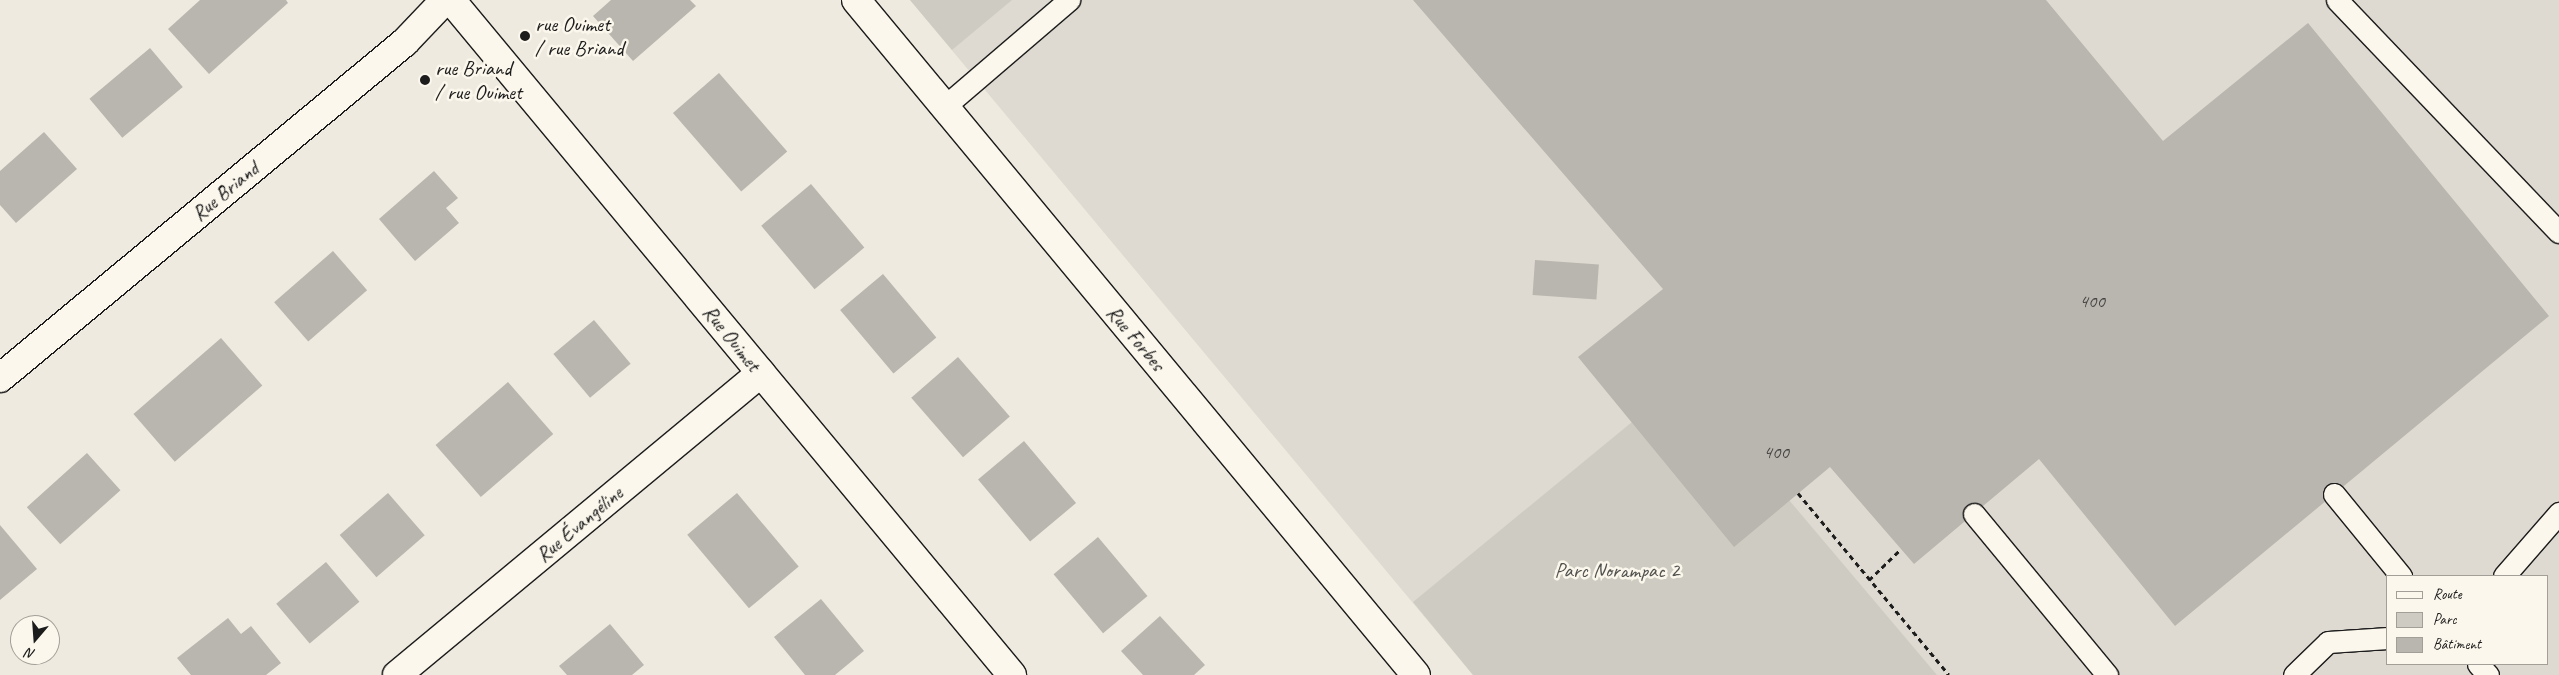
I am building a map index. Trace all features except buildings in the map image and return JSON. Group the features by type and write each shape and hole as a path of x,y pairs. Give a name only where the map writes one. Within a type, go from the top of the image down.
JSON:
{"street":[{"name":"Rue Briand","path":"0,378 405,42 445,0"},
{"name":"Rue Ouimet","path":"452,0 1012,675"},
{"name":"Rue Forbes","path":"856,0 1416,675"},
{"name":"Rue Évangéline","path":"397,675 761,373"}],"lane":[{"path":"944,107 1069,0"},
{"path":"2337,0 2559,232"},
{"path":"2334,494 2400,575"},
{"path":"2505,575 2559,513"},
{"path":"1974,514 2107,675"},
{"path":"2294,675 2328,642 2386,638"},
{"path":"2479,665 2488,675"}],"path":[{"path":"1798,493 1949,675"},
{"path":"1869,580 1901,549"}],"shaded area":[{"path":"910,0 2559,0 2559,675 1473,675"}],"green space":[{"path":"910,0 1012,0 952,50"},
{"name":"Parc Norampac 2","path":"1632,422 1789,500 1937,675 1473,675 1413,602"}],"place":[{"name":"rue Ouimet / rue Briand","path":"525,36"},
{"name":"rue Briand / rue Ouimet","path":"425,80"}]}
